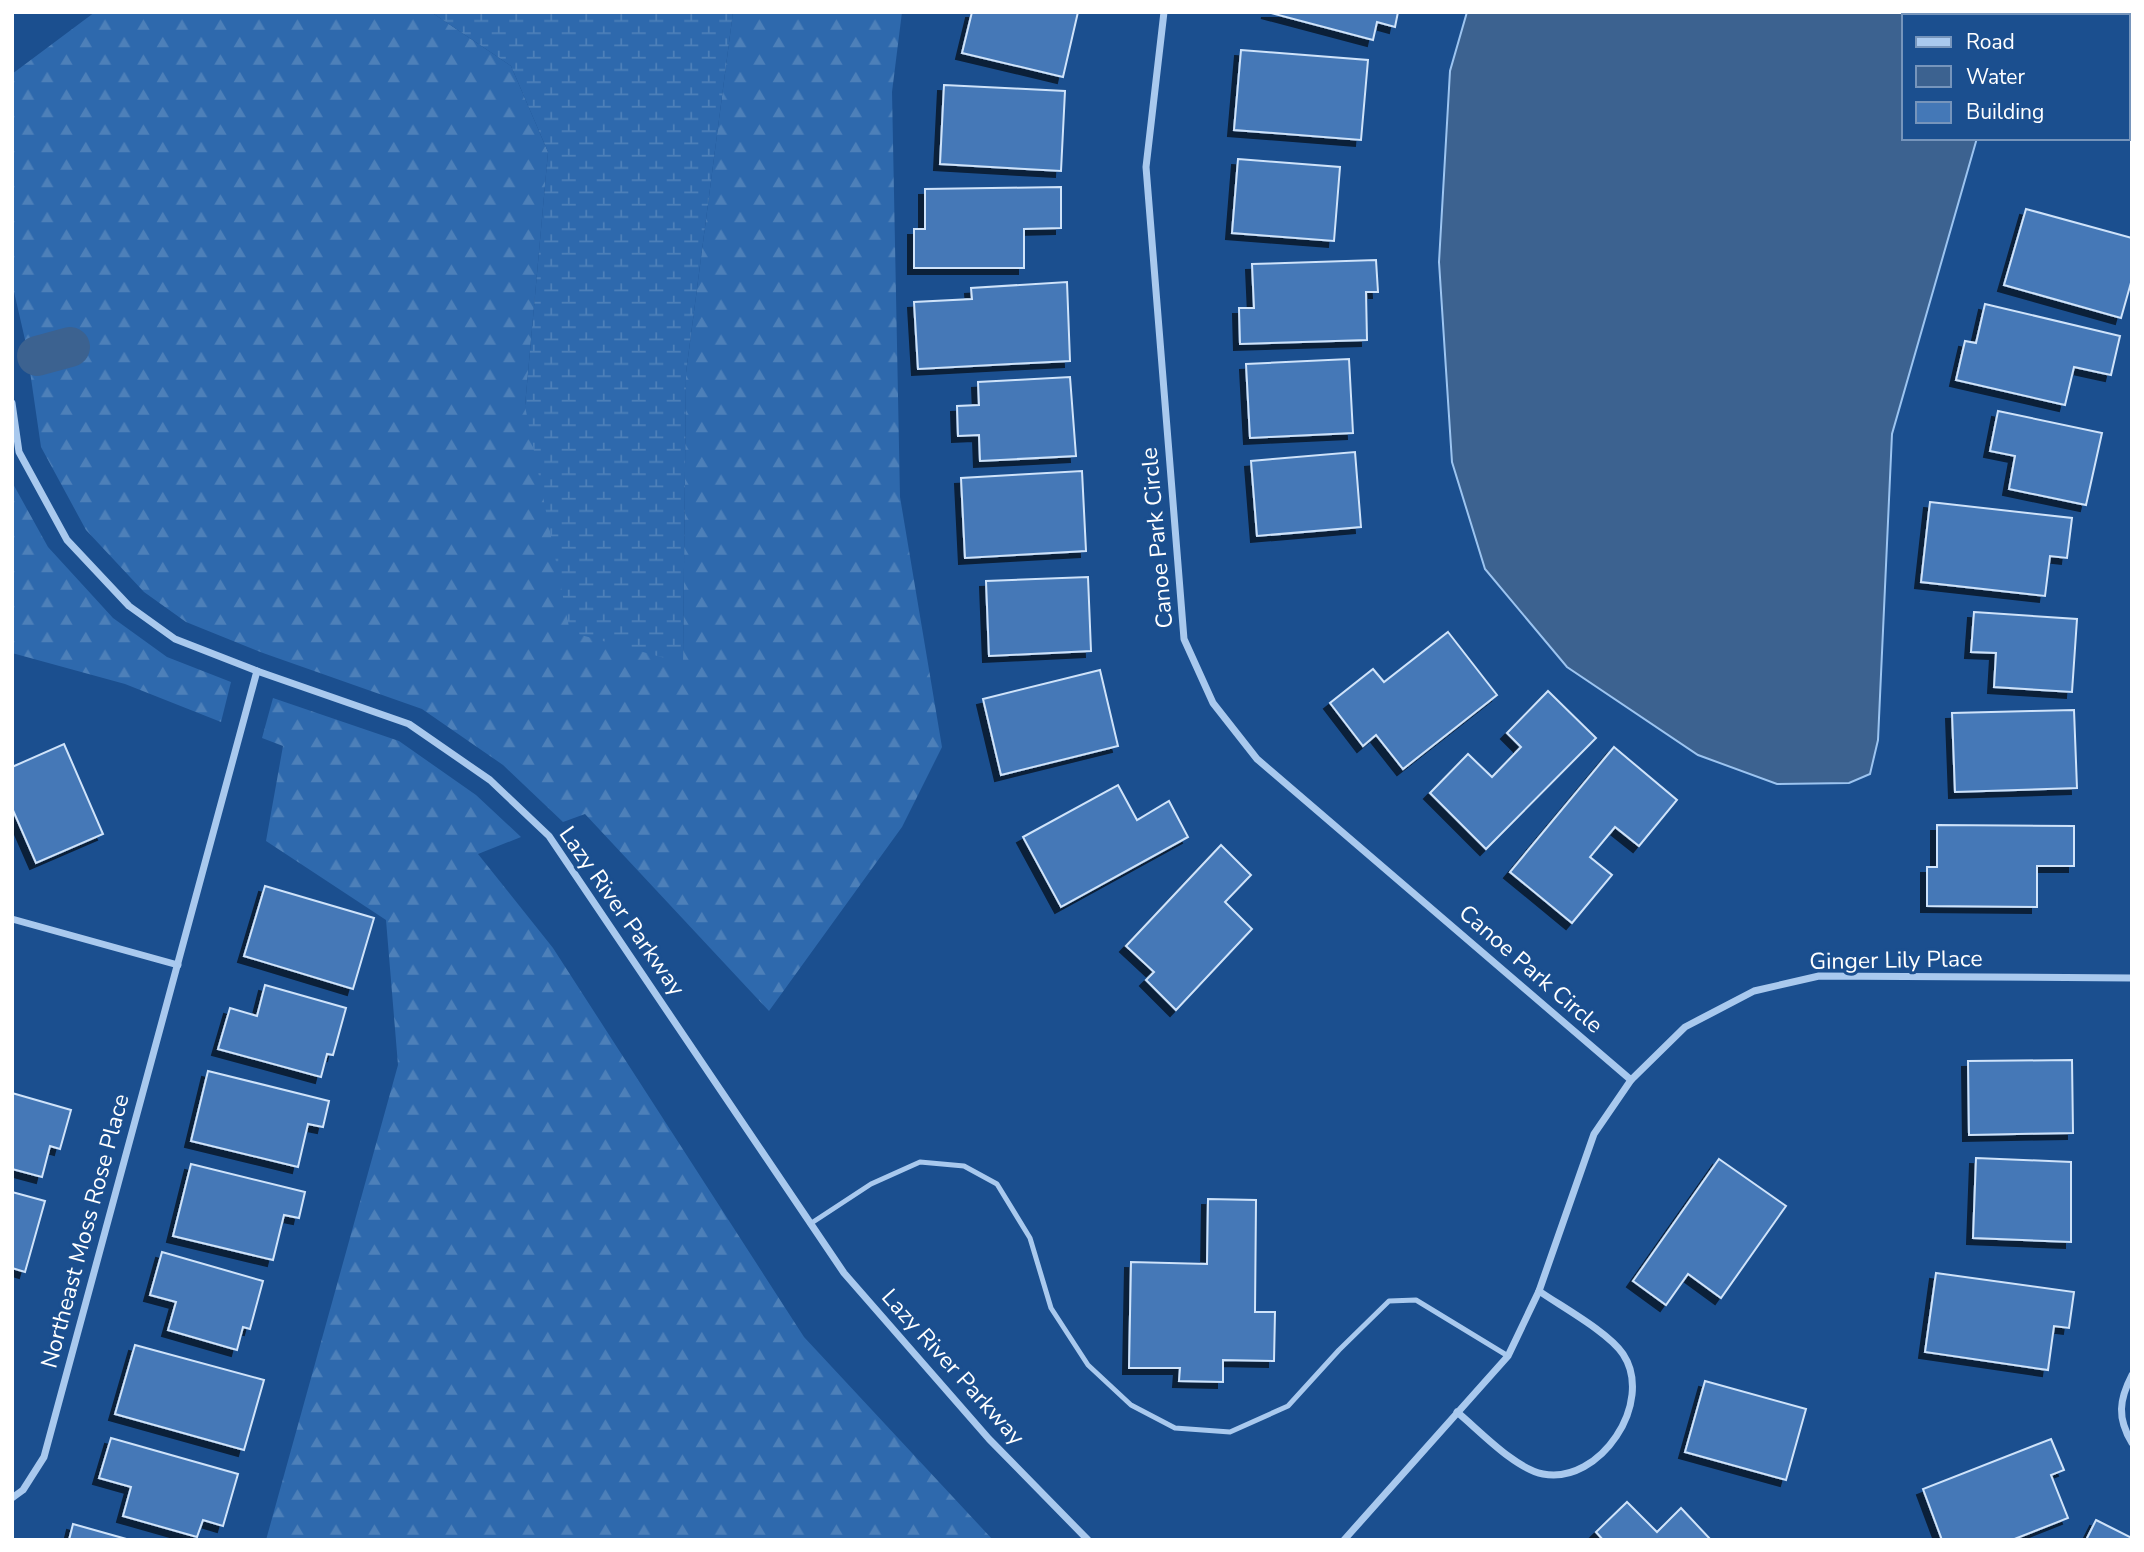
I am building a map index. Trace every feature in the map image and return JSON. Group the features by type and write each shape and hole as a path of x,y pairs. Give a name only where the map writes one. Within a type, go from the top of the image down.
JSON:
{"street":[{"name":"Canoe Park Circle","path":"1164,12 1146,167 1184,639 1213,703 1257,759 1631,1080"},
{"name":"Lazy River Parkway","path":"12,403 19,452 67,540 129,606 175,639 409,724 490,780 549,836 844,1273 980,1428 1088,1540"},
{"name":"Northeast Moss Rose Place","path":"12,1498 23,1490 44,1457 257,671"},
{"path":"12,919 178,965"},
{"name":"Ginger Lily Place","path":"1344,1540 1508,1356 1539,1291 1594,1134 1631,1080 1685,1027 1754,991 1819,976 2132,978"},
{"path":"1457,1412 1515,1459 1540,1473 1564,1474 1579,1471 1591,1465 1610,1443 1624,1422 1633,1399 1631,1367 1614,1343 1539,1291"},
{"path":"2132,1375 2123,1391 2121,1411 2124,1430 2132,1443"}],"lane":[{"path":"810,1223 871,1184 920,1162 964,1166 997,1184 1030,1238 1051,1308 1088,1365 1131,1405 1175,1428 1230,1432 1289,1406 1339,1350 1389,1301 1416,1300 1508,1356"}],"green space":[{"path":"95,12 431,12 511,66 548,152 525,406 683,662 686,373 733,12 902,12 892,92 900,497 942,747 902,827 769,1011 585,814 563,822 503,765 422,709 263,653 186,622 144,592 86,530 41,447 26,344 12,283 12,74"},
{"path":"431,12 733,12 686,373 683,663 570,632 525,406 548,152 511,66"},
{"path":"12,482 48,547 113,618 167,657 231,682 221,722 125,684 12,653"},
{"path":"273,698 399,741 476,795 521,837 478,854 553,948 804,1337 993,1540 266,1540 398,1065 386,920 266,841 283,746 262,738"}],"water":[{"path":"1467,12 2044,14 1902,14 1902,140 1976,140 1892,434 1878,740 1870,774 1849,783 1777,784 1698,755 1567,667 1485,569 1452,462 1439,262 1450,71"}],"building":[{"path":"972,12 1078,12 1063,77 962,53"},
{"path":"1267,12 1398,12 1395,27 1377,22 1373,40"},
{"path":"1241,50 1368,60 1361,140 1234,130"},
{"path":"944,85 1065,91 1061,171 940,164"},
{"path":"1238,159 1340,167 1334,241 1232,233"},
{"path":"1061,187 1061,228 1024,229 1024,268 914,268 914,229 925,229 925,189"},
{"path":"2026,209 2132,238 2132,279 2121,318 2004,285"},
{"path":"1376,260 1378,292 1366,292 1367,340 1240,344 1239,308 1254,308 1252,264"},
{"path":"1067,282 1070,361 918,369 914,302 972,299 971,288"},
{"path":"1985,304 2120,336 2111,375 2074,367 2065,405 1956,380 1965,341 1976,343"},
{"path":"1349,359 1353,433 1250,438 1246,364"},
{"path":"1070,377 1076,456 980,461 979,435 958,436 957,406 979,405 978,382"},
{"path":"1998,411 2102,433 2086,505 2009,489 2015,456 1990,451"},
{"path":"1355,452 1361,527 1257,536 1251,461"},
{"path":"1082,471 1086,551 965,558 961,478"},
{"path":"1930,502 2072,518 2067,558 2050,556 2045,596 1921,582"},
{"path":"1088,577 1091,651 989,656 986,581"},
{"path":"1974,612 2077,619 2072,692 1994,687 1996,653 1971,652"},
{"path":"1448,632 1497,695 1403,769 1376,735 1363,746 1330,703 1373,669 1384,682"},
{"path":"1100,670 1118,746 1001,775 983,699"},
{"path":"1548,691 1596,738 1486,849 1430,793 1468,754 1492,777 1521,747 1507,733"},
{"path":"2074,710 2077,788 1955,792 1952,713"},
{"path":"64,744 103,834 36,863 12,808 12,767"},
{"path":"1614,747 1677,800 1639,846 1615,827 1590,857 1612,875 1572,923 1510,872"},
{"path":"1118,785 1137,820 1169,801 1188,837 1061,907 1023,837"},
{"path":"1937,825 2074,826 2074,866 2037,866 2037,907 1927,906 1927,867 1937,867"},
{"path":"1221,845 1251,875 1225,902 1252,929 1176,1010 1146,980 1154,972 1126,946"},
{"path":"265,886 374,918 353,989 244,956"},
{"path":"265,985 346,1008 333,1055 327,1054 321,1077 218,1049 230,1008 257,1016"},
{"path":"2072,1060 2073,1133 1969,1135 1968,1061"},
{"path":"208,1071 329,1101 323,1127 308,1124 298,1167 191,1141"},
{"path":"12,1093 71,1110 60,1149 50,1146 42,1177 12,1169"},
{"path":"1976,1158 2071,1162 2071,1242 1973,1238"},
{"path":"1719,1159 1786,1206 1721,1298 1688,1274 1666,1305 1633,1281"},
{"path":"191,1164 305,1192 299,1218 284,1215 273,1260 173,1236"},
{"path":"12,1192 45,1201 25,1272 12,1268"},
{"path":"1208,1199 1256,1200 1255,1312 1275,1312 1274,1361 1223,1360 1223,1382 1179,1381 1180,1368 1129,1368 1131,1262 1207,1264"},
{"path":"162,1252 263,1281 250,1329 243,1327 237,1350 168,1330 176,1302 150,1295"},
{"path":"1936,1273 2074,1292 2069,1328 2054,1326 2048,1370 1925,1352"},
{"path":"135,1345 264,1380 244,1450 115,1414"},
{"path":"1705,1381 1806,1409 1786,1480 1685,1452"},
{"path":"111,1438 238,1474 223,1526 203,1520 197,1537 123,1516 131,1487 99,1478"},
{"path":"2051,1439 2064,1470 2051,1475 2068,1518 2012,1540 1942,1540 1923,1489"},
{"path":"1627,1502 1657,1532 1681,1508 1711,1540 1603,1540 1596,1532"},
{"path":"2096,1520 2132,1538 2132,1540 2086,1540"},
{"path":"73,1524 130,1540 69,1540"}],"waterway":[{"path":"37,356 70,347"}]}
